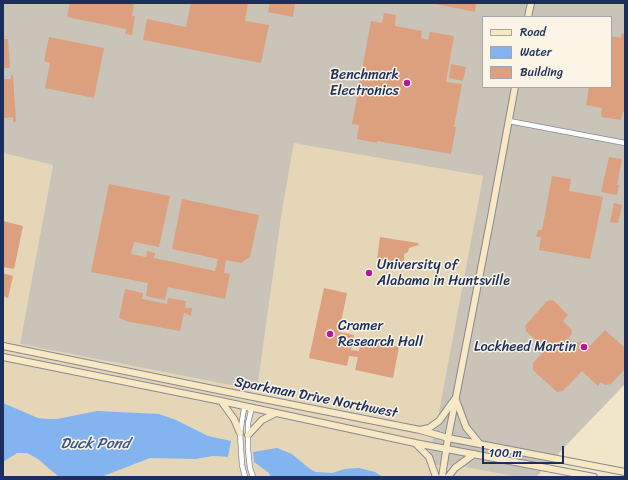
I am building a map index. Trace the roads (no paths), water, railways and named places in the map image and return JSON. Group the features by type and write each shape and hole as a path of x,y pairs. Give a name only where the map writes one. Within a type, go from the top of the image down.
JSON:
{"main road":[{"path":"528,16 530,3"},
{"path":"442,477 455,399 515,88"},
{"name":"Sparkman Drive Northwest","path":"3,346 250,397 420,430 448,438 625,472"},
{"name":"Sparkman Drive Northwest","path":"3,356 415,442 594,477"},
{"path":"420,430 429,428 439,421 455,399"},
{"path":"455,399 466,427 479,443"},
{"path":"221,401 234,419 240,433"},
{"path":"248,435 262,420 272,414 278,413"},
{"path":"415,442 430,457 436,477"},
{"path":"448,477 455,468 474,454"}],"street":[{"path":"509,121 625,143"},
{"path":"246,477 242,465 240,433 244,409 248,407 250,397"},
{"path":"248,407 251,411 248,435 250,468 253,477"}],"water":[{"name":"Duck Pond","path":"3,403 38,418 47,419 57,419 97,411 159,414 176,420 208,436 231,441 228,457 213,456 195,459 150,458 101,477 59,477 38,459 27,453 17,453 3,462"},
{"path":"277,448 292,454 316,472 332,473 345,469 359,468 375,472 383,477 271,477 269,473 254,462 253,452"}],"place":[{"name":"Benchmark Electronics","path":"407,83"},
{"name":"University of Alabama in Huntsville","path":"369,273"},
{"name":"Cramer Research Hall","path":"330,334"},
{"name":"Lockheed Martin","path":"584,347"}]}
